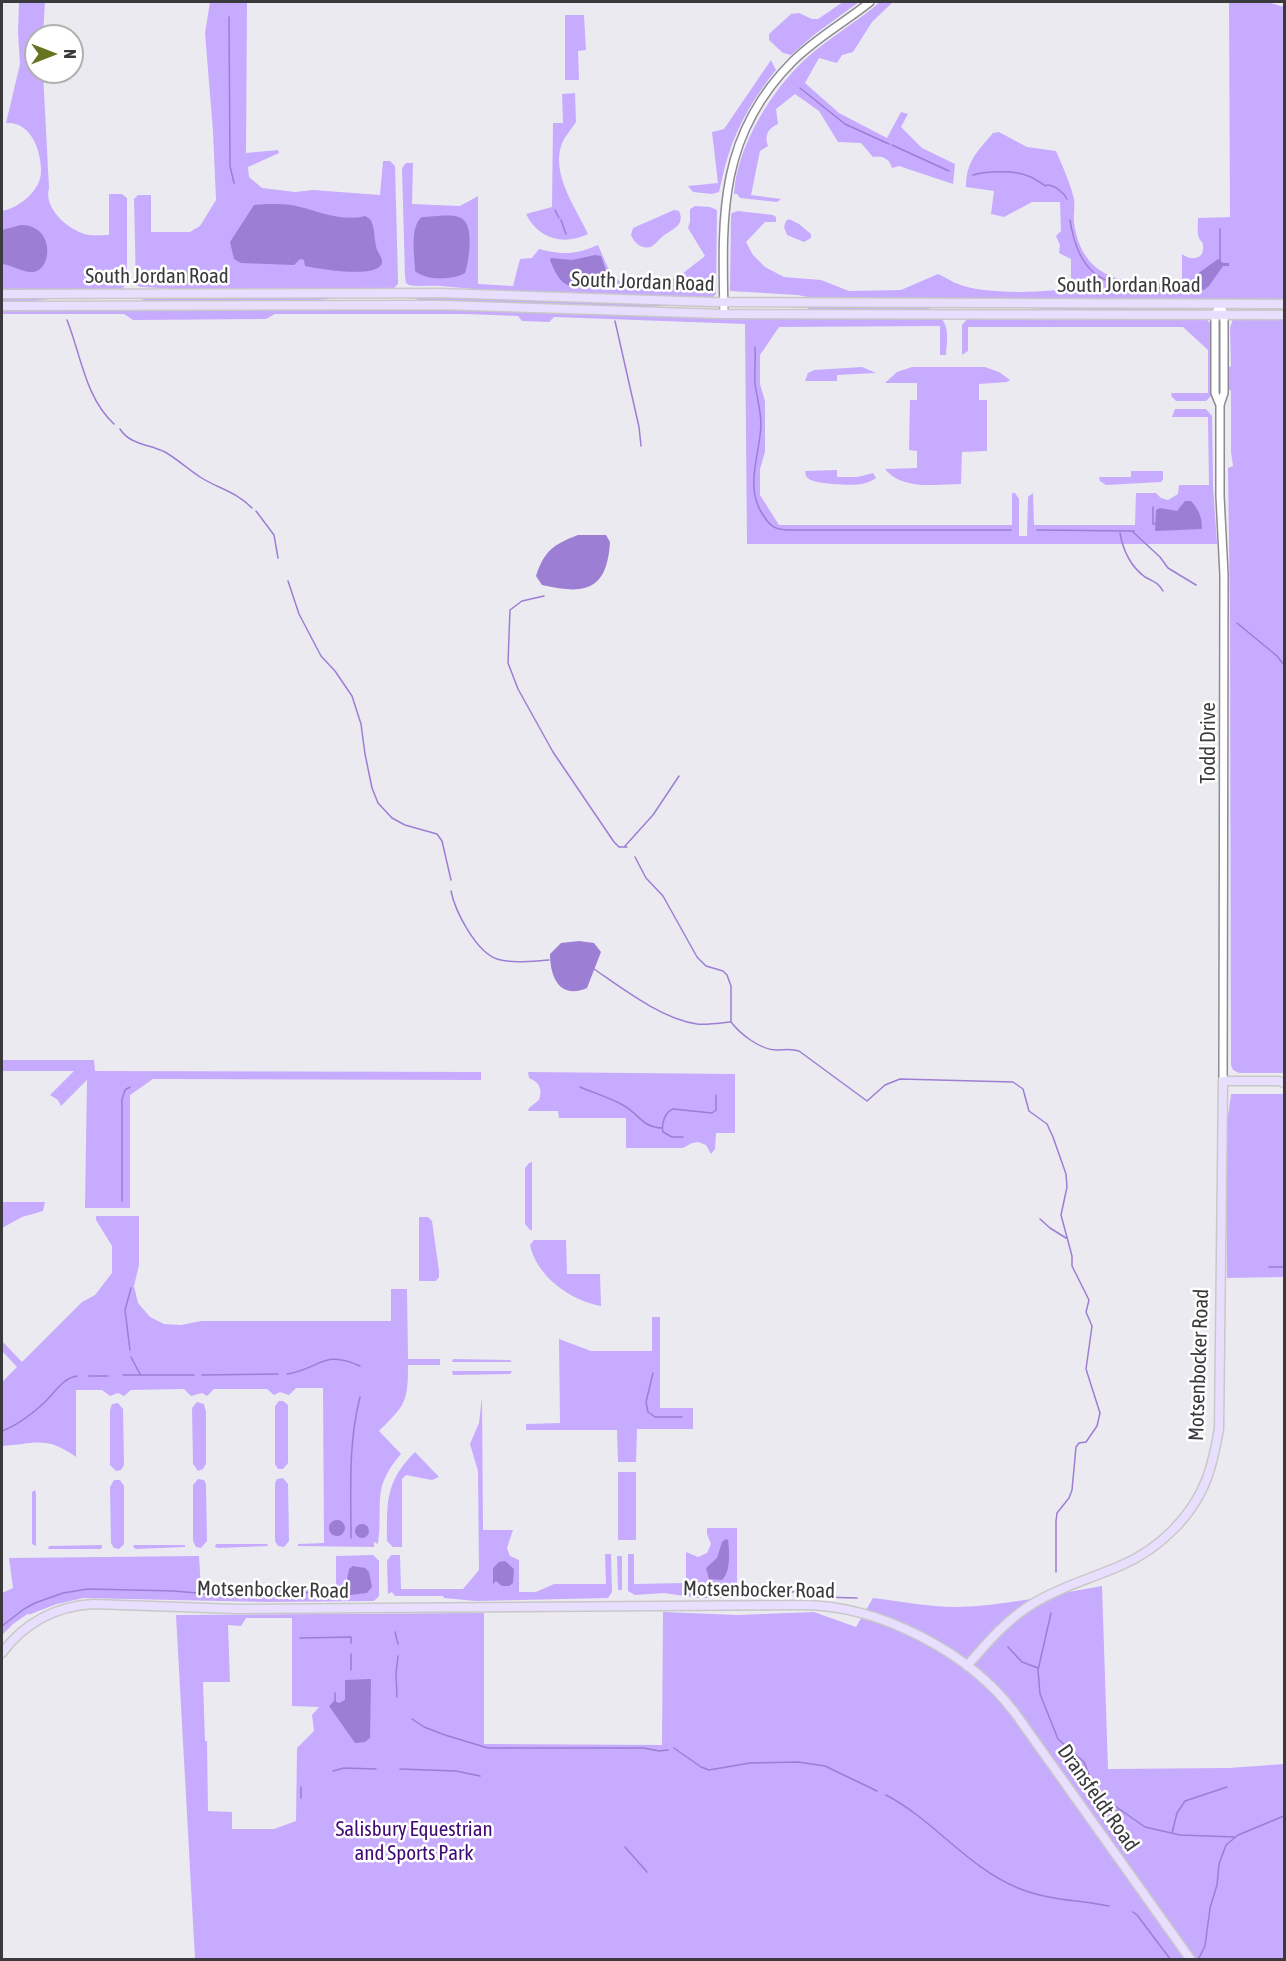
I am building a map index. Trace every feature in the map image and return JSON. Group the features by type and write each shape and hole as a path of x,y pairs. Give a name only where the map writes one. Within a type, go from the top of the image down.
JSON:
{"main road":[{"name":"South Jordan Road","path":"2,294 440,293 724,302 1284,303"},
{"name":"South Jordan Road","path":"2,306 440,305 724,314 1284,315"},
{"path":"1223,1081 1283,1081"},
{"name":"Motsenbocker Road","path":"2,1653 19,1633 40,1618 70,1607 93,1604 237,1609 814,1605 837,1608 899,1627 926,1640 967,1666 1003,1626 1030,1605 1070,1584 1121,1566 1149,1550 1183,1519 1196,1501 1206,1480 1213,1460 1219,1429 1223,1081"},
{"name":"Dransfeldt Road","path":"967,1666 994,1687 1011,1707 1191,1959"}],"street":[{"path":"724,314 723,232 726,196 733,162 748,125 768,90 793,61 812,44 870,2"},
{"name":"Todd Drive","path":"1220,304 1224,393 1220,405 1220,496 1224,575 1223,1081"}],"green space":[{"path":"19,2 45,2 44,24 24,24 24,84 44,84 50,204 60,218 74,229 89,235 109,235 109,194 122,194 127,198 127,282 122,290 2,290 2,211 22,202 34,191 41,170 36,145 28,131 6,123 20,64"},
{"path":"210,2 247,2 246,153 278,150 279,153 248,167 249,177 262,188 295,192 313,190 380,195 383,161 390,161 395,166 398,284 394,288 200,290 136,285 134,199 138,195 151,195 151,232 190,232 200,226 216,200 205,33"},
{"path":"843,2 859,2 815,34 791,55 783,53 769,40 769,34 791,14 799,13 812,19 818,19"},
{"path":"880,2 893,2 872,22 853,52 842,55 837,63 819,58 805,83 839,113 887,138 901,112 908,114 901,127 922,148 955,164 953,184 899,166 892,168 885,158 873,157 861,143 838,142 819,111 795,94 776,109 778,124 768,133 766,139 768,146 760,151 751,195 781,199 777,202 740,198 734,194 742,156 770,100 796,68 810,55"},
{"path":"1229,2 1268,2 1284,7 1284,299 814,298 730,291 731,215 738,211 776,217 776,222 765,222 746,242 753,255 765,267 784,277 821,280 849,291 901,290 938,274 975,289 1033,292 1071,288 1071,259 1059,253 1060,245 1056,236 1061,231 1060,202 1032,202 1004,217 991,214 994,191 966,187 968,170 974,157 993,133 999,132 1027,147 1056,151 1074,198 1074,223 1079,243 1088,259 1099,270 1128,281 1182,284 1182,254 1196,258 1203,252 1203,243 1198,234 1198,218 1230,217"},
{"path":"565,15 584,15 586,50 578,51 579,80 565,80"},
{"path":"771,60 776,70 754,100 742,122 732,144 719,192 712,194 693,192 688,186 718,183 712,132 724,129"},
{"path":"575,93 576,122 561,146 560,169 567,192 588,234 579,238 561,240 552,238 537,229 526,214 552,207 553,123 563,123 562,94"},
{"path":"406,163 413,163 412,204 460,206 478,196 478,284 513,286 520,259 532,258 539,249 569,253 598,245 608,268 622,284 660,285 682,274 705,256 688,228 690,209 695,206 717,210 716,294 712,298 701,298 409,285 405,277 402,168"},
{"path":"674,210 679,211 681,216 679,224 653,246 644,247 634,241 631,235 633,228"},
{"path":"789,219 811,234 811,238 804,242 787,235 784,227"},
{"path":"329,297 329,299 296,302 150,302 141,299"},
{"path":"411,297 668,304 668,306 614,307 421,301"},
{"path":"2,298 58,298 2,302"},
{"path":"809,306 923,307 937,310 809,310"},
{"path":"1057,307 1193,307 1202,310 1016,310"},
{"path":"416,308 754,318 940,318 947,330 946,355 940,355 940,326 779,327 760,355 760,384 765,401 765,452 760,469 760,495 779,525 1012,525 1012,493 1015,493 1019,499 1019,536 1027,536 1028,497 1033,493 1034,525 1135,525 1136,493 1156,493 1168,500 1178,494 1179,485 1209,485 1208,417 1172,417 1175,409 1206,409 1212,416 1217,544 747,544 745,324 554,317 549,322 522,321 518,316 465,314 275,314 266,319 133,320 124,314 2,314 2,309"},
{"path":"968,318 1206,319 1212,325 1212,395 1206,401 1176,401 1172,397 1171,393 1208,393 1208,350 1183,327 968,327 968,351 962,355 962,325"},
{"path":"1233,319 1284,319 1284,1073 1239,1073 1233,1070 1231,1065 1228,468 1233,466 1231,391 1228,389 1228,368 1231,366 1230,328"},
{"path":"862,367 876,373 837,375 837,381 805,381 808,373 814,370"},
{"path":"912,367 985,367 999,372 1010,380 979,384 979,400 987,400 987,451 962,452 961,484 920,485 901,481 885,469 917,468 917,451 909,450 910,400 917,400 917,383 885,383 897,372"},
{"path":"837,470 837,477 858,477 873,473 876,478 862,484 835,484 813,481 807,477 805,471"},
{"path":"1131,471 1163,471 1163,479 1161,482 1106,485 1100,481 1099,477 1131,477"},
{"path":"2,1060 94,1060 95,1071 481,1072 481,1080 153,1079 130,1095 130,1208 85,1208 87,1080 61,1106 58,1100 50,1095 74,1071 2,1071"},
{"path":"528,1072 735,1074 735,1133 716,1133 715,1149 711,1154 706,1145 698,1142 683,1148 626,1148 626,1118 559,1118 558,1111 528,1111 539,1100 541,1092 538,1084 529,1078"},
{"path":"1231,1094 1284,1094 1284,1277 1227,1278 1226,1131"},
{"path":"532,1162 532,1230 530,1230 525,1224 525,1168"},
{"path":"2,1202 45,1202 43,1211 22,1217 2,1228"},
{"path":"96,1216 139,1216 139,1265 134,1286 138,1303 150,1317 164,1324 181,1325 201,1321 391,1321 391,1289 407,1289 408,1359 440,1359 440,1365 408,1365 406,1396 400,1409 379,1431 401,1454 391,1467 382,1488 378,1544 374,1542 374,1547 298,1546 298,1544 324,1543 323,1388 296,1388 289,1395 280,1392 274,1395 267,1389 214,1389 207,1396 202,1393 191,1396 184,1389 131,1390 124,1396 118,1393 110,1396 102,1390 76,1390 76,1457 48,1443 2,1446 2,1382 17,1367 2,1351 2,1341 22,1362 82,1302 95,1295 112,1273 112,1246 96,1220"},
{"path":"419,1217 428,1217 432,1221 439,1271 436,1281 419,1281"},
{"path":"534,1240 566,1240 567,1274 600,1274 601,1306 578,1298 547,1277 534,1257 530,1245"},
{"path":"652,1317 660,1317 660,1408 693,1408 693,1429 637,1429 636,1462 618,1462 617,1430 526,1430 526,1424 560,1423 559,1339 591,1351 652,1351"},
{"path":"453,1359 510,1360 512,1362 452,1362"},
{"path":"452,1371 512,1371 510,1374 453,1375"},
{"path":"482,1397 483,1530 513,1530 507,1548 510,1556 519,1560 519,1592 536,1592 554,1584 606,1584 605,1554 611,1554 612,1592 608,1598 476,1601 444,1598 443,1596 395,1596 392,1592 388,1594 387,1561 391,1555 400,1555 401,1589 463,1589 479,1570 478,1471 470,1444 479,1423"},
{"path":"279,1401 288,1405 288,1463 283,1469 278,1469 275,1464 275,1406"},
{"path":"197,1402 204,1404 206,1412 206,1464 198,1471 193,1464 192,1408"},
{"path":"118,1403 123,1409 124,1465 121,1470 116,1471 110,1465 110,1410 112,1404"},
{"path":"415,1452 439,1477 432,1480 406,1475 402,1479 402,1547 393,1547 387,1541 390,1493 398,1473"},
{"path":"618,1472 636,1472 636,1540 618,1540"},
{"path":"283,1478 288,1484 289,1541 284,1547 278,1546 275,1541 275,1483 277,1479"},
{"path":"198,1479 204,1480 206,1484 207,1541 201,1548 196,1547 193,1541 193,1485"},
{"path":"114,1480 120,1480 124,1486 124,1544 119,1549 114,1548 111,1543 110,1487"},
{"path":"35,1490 36,1546 32,1544 32,1492"},
{"path":"707,1528 737,1528 737,1598 698,1598 664,1593 635,1595 628,1591 628,1554 634,1554 634,1584 686,1583 686,1552 698,1557 707,1553 711,1544"},
{"path":"216,1544 267,1544 268,1546 218,1548 215,1547"},
{"path":"102,1545 100,1549 48,1549 49,1546"},
{"path":"134,1545 185,1545 185,1547 136,1549"},
{"path":"373,1555 379,1561 379,1596 374,1601 267,1602 83,1598 57,1604 28,1615 29,1613 2,1635 2,1593 13,1588 9,1558 199,1556 201,1589 336,1587 336,1556"},
{"path":"617,1556 622,1556 622,1590 618,1590"},
{"name":"Salisbury Equestrian and Sports Park","path":"1102,1586 1108,1769 1229,1768 1284,1764 1284,1959 195,1959 176,1615 484,1613 484,1744 662,1745 663,1612 737,1615 814,1612 856,1627 873,1598 956,1607 1011,1602","holes":["246,1618 292,1618 292,1706 319,1707 312,1715 314,1731 297,1748 296,1821 274,1829 232,1829 232,1812 208,1811 203,1682 230,1682 228,1625 241,1626"]}],"shaded area":[{"path":"254,205 289,205 349,218 365,216 372,222 382,263 378,268 360,272 334,271 305,266 304,260 300,259 294,265 241,263 234,259 230,242"},
{"path":"452,216 461,218 465,222 470,244 465,273 454,277 432,278 415,271 414,235 415,228 422,217"},
{"path":"21,225 32,227 45,239 47,256 40,269 33,272 2,264 2,230"},
{"path":"595,255 601,256 607,273 612,278 609,285 567,285 555,272 550,260 551,258 572,260"},
{"path":"1218,259 1223,263 1229,263 1229,266 1223,266 1204,290 1195,288 1193,283 1196,275"},
{"path":"1185,501 1191,501 1196,507 1201,517 1202,529 1155,531 1156,510 1160,508 1177,511"},
{"path":"578,535 606,535 610,542 608,558 599,580 582,589 542,585 536,576 546,554 556,545"},
{"path":"579,941 594,943 601,952 587,988 569,991 558,984 554,978 550,954 561,943"},
{"path":"334,1520 340,1520 345,1528 343,1534 334,1536 329,1531 329,1525"},
{"path":"362,1524 367,1526 369,1531 367,1536 362,1538 357,1536 355,1531 357,1526"},
{"path":"726,1539 729,1551 727,1573 722,1580 709,1579 706,1568 717,1558 722,1542"},
{"path":"505,1561 514,1569 513,1583 509,1586 502,1586 496,1581 493,1584 493,1568 499,1562"},
{"path":"353,1566 365,1568 369,1572 372,1587 367,1593 350,1595 345,1591 349,1569"},
{"path":"371,1679 370,1738 365,1742 355,1743 329,1706 334,1701 339,1703 345,1700 345,1680"}],"waterway":[{"path":"229,17 230,166 234,183"},
{"path":"800,88 845,124 889,144"},
{"path":"892,145 949,171"},
{"path":"973,175 993,172 1016,173 1031,177 1046,186"},
{"path":"1047,185 1059,190 1067,199"},
{"path":"555,210 559,218"},
{"path":"561,220 566,234"},
{"path":"1070,220 1079,253 1095,274 1119,285 1168,288 1184,286"},
{"path":"1220,229 1220,261"},
{"path":"67,320 90,388 96,401 114,424"},
{"path":"615,321 639,427 641,446"},
{"path":"755,347 755,384 761,425 754,471 755,494 757,505 773,527 789,530 1011,530"},
{"path":"120,429 134,441 165,452 200,477 233,494 252,508"},
{"path":"1153,507 1153,524 1157,524"},
{"path":"256,511 274,535 278,558"},
{"path":"1037,530 1134,531"},
{"path":"1133,532 1160,557 1168,568 1196,585"},
{"path":"1120,533 1131,563 1163,591"},
{"path":"288,581 299,614 321,656 335,671 352,696 361,724 372,788 378,803 392,818 405,825 437,834 442,841 451,880"},
{"path":"544,596 522,601 510,610 508,663 518,689 553,752 614,842 619,847 627,847"},
{"path":"1237,623 1277,656 1284,665"},
{"path":"625,846 653,815 679,776"},
{"path":"635,857 646,878 663,896 697,957 706,966 723,971 727,975 731,986 731,1022 751,1040 770,1049 799,1051 867,1101 885,1085 900,1079 1013,1082 1023,1089 1029,1111 1047,1124 1066,1174 1067,1187 1061,1215 1072,1256 1072,1266 1089,1300 1086,1312 1092,1326 1086,1369 1100,1413 1097,1426 1086,1442 1079,1443 1076,1447 1072,1490 1069,1498 1057,1513 1056,1572"},
{"path":"451,891 468,930 474,940 489,955 510,961 549,960"},
{"path":"594,969 630,994 670,1016 697,1024 730,1022"},
{"path":"122,1201 122,1099 125,1090 130,1087"},
{"path":"580,1087 627,1108 649,1125 662,1128"},
{"path":"683,1137 672,1137 663,1132 666,1115 673,1109 712,1113 716,1110 716,1095"},
{"path":"1040,1219 1066,1238"},
{"path":"1269,1267 1284,1267"},
{"path":"130,1350 125,1310 131,1288"},
{"path":"131,1357 140,1374"},
{"path":"287,1374 338,1359 360,1366"},
{"path":"653,1373 646,1402 648,1412 655,1417 682,1417"},
{"path":"202,1375 278,1374"},
{"path":"123,1375 194,1375"},
{"path":"2,1431 25,1419 63,1382 77,1376"},
{"path":"89,1376 108,1376"},
{"path":"351,1538 352,1450 360,1397"},
{"path":"2,1626 35,1603 63,1593 88,1589 208,1594 345,1592"},
{"path":"743,1590 770,1595 796,1591"},
{"path":"806,1591 822,1597 857,1598"},
{"path":"1051,1613 1038,1670 1040,1694 1058,1739 1084,1762 1090,1777 1105,1799 1145,1827 1180,1835 1234,1837"},
{"path":"395,1632 398,1644"},
{"path":"300,1638 351,1637 351,1643"},
{"path":"1008,1647 1022,1662 1038,1668"},
{"path":"351,1654 351,1670"},
{"path":"397,1697 398,1656"},
{"path":"335,1693 335,1702"},
{"path":"412,1719 424,1727 488,1748 668,1750"},
{"path":"674,1748 709,1770 750,1763 798,1762 825,1766 877,1791"},
{"path":"333,1771 344,1768 376,1769"},
{"path":"400,1769 456,1771 480,1776"},
{"path":"301,1787 301,1798"},
{"path":"1172,1833 1177,1813 1185,1801 1227,1787"},
{"path":"886,1795 920,1817 983,1868 1018,1888 1040,1895 1109,1906"},
{"path":"1113,1816 1118,1810"},
{"path":"1198,1960 1205,1946 1219,1864 1226,1845 1238,1835 1284,1816"},
{"path":"625,1847 647,1872"},
{"path":"1133,1912 1171,1960"}]}
